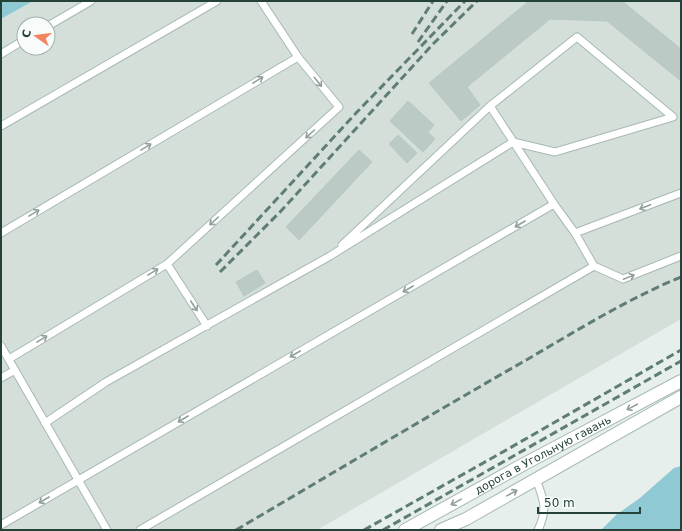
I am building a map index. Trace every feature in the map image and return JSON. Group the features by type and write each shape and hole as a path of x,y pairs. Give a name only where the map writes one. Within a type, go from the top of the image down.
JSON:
{"street":[{"name":"дорога в Угольную гавань","path":"405,530 526,463 681,381"},
{"name":"дорога в Угольную гавань","path":"441,530 466,519 681,397"}],"lane":[{"path":"56,21 92,1"},
{"path":"1,126 217,1"},
{"path":"9,359 167,264 339,107 298,56 261,1"},
{"path":"45,423 106,382 330,256 513,142 555,152 673,117 577,37 490,106 330,256"},
{"path":"1,54 16,45"},
{"path":"1,233 298,56"},
{"path":"490,106 554,204 575,233 594,266 623,279 681,256"},
{"path":"575,233 681,193"},
{"path":"1,525 554,204"},
{"path":"167,264 206,326"},
{"path":"140,530 594,266"},
{"path":"1,346 107,530"},
{"path":"1,378 15,370"},
{"path":"536,479 543,497 544,511 538,530"},
{"path":"457,530 466,519"}],"shaded area":[{"path":"33,1 681,1 681,319 317,530 1,530 1,19"}],"water":[{"path":"1,1 33,1 1,19"},
{"path":"681,466 681,530 601,530 616,515 640,498 674,468"}],"building":[{"path":"529,1 622,1 681,49 681,81 607,21 550,19 467,87 480,105 461,121 429,83"},
{"path":"408,101 434,125 428,132 435,139 423,152 390,121"},
{"path":"398,135 417,153 407,163 389,144"},
{"path":"359,150 372,162 299,240 286,227"},
{"path":"257,270 265,283 244,296 236,282"}],"railway":[{"path":"412,34 433,1"},
{"path":"418,42 447,1"},
{"path":"216,265 357,112 465,1"},
{"path":"220,272 281,211 433,44 477,1"},
{"path":"236,530 600,317 660,286 681,277"},
{"path":"364,530 681,350"},
{"path":"383,530 681,361"}]}
